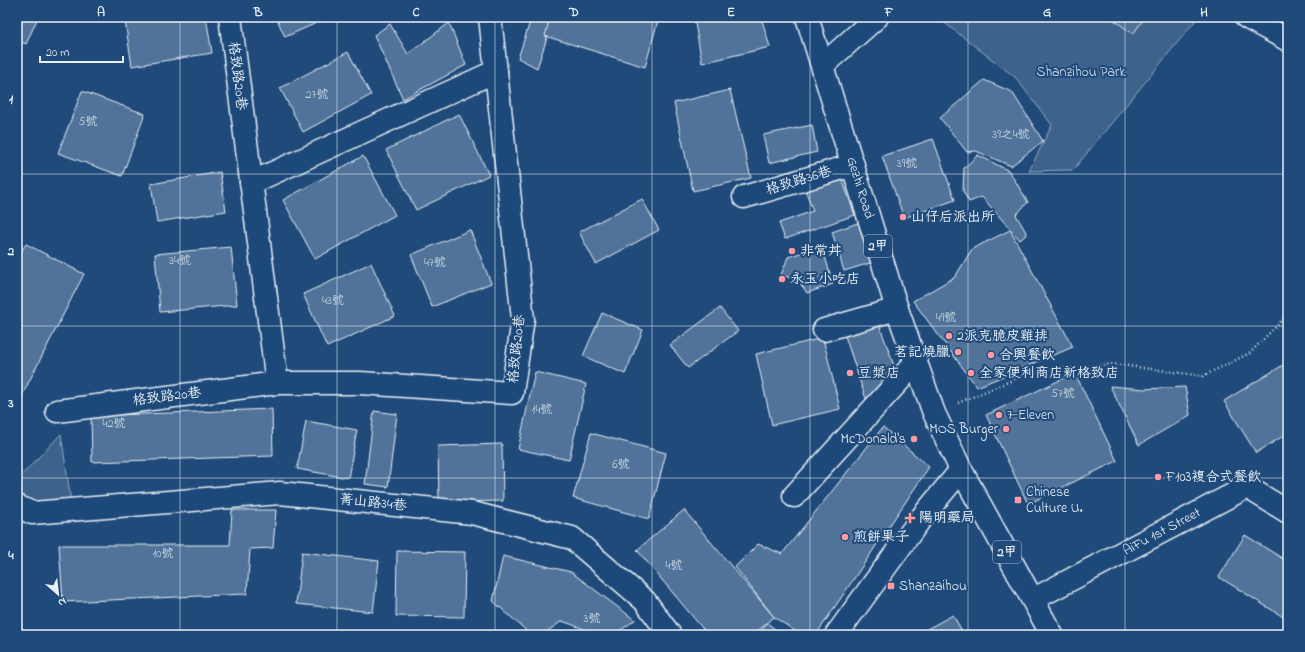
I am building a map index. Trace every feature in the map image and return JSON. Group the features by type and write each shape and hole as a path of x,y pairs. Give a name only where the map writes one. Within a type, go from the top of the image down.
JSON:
{"street":[{"name":"格致路20巷","path":"230,17 277,383"},
{"name":"格致路20巷","path":"57,411 277,383 360,382 512,393 523,319 490,17"},
{"name":"Gezhi Road","path":"807,17 897,308 934,413 961,470"},
{"path":"822,65 877,17"},
{"path":"1246,17 1270,22 1288,40"},
{"path":"251,183 496,71"},
{"name":"格致路36巷","path":"744,197 853,164"},
{"path":"824,330 897,308"},
{"path":"794,496 916,362"},
{"path":"836,635 922,517 961,470"},
{"name":"2甲","path":"961,470 1034,599 1052,635"},
{"name":"AiFu 1st Street","path":"1034,599 1247,487 1288,512"},
{"name":"菁山路34巷","path":"22,515 280,493 472,513 572,538 645,600 670,635"}],"path":[{"path":"934,413 1034,371 1114,364 1203,376 1250,353 1288,314"}],"green space":[{"name":"Shanzihou Park","path":"937,17 1192,17 1196,20 1073,170 1029,171 1052,125 1015,77"},
{"path":"61,434 71,501 33,507 17,499 17,480"}],"building":[{"path":"17,17 38,17 26,44 17,40"},
{"path":"148,17 206,17 212,53 132,66 125,21"},
{"path":"276,17 330,17 285,37"},
{"path":"518,17 554,17 537,68 518,58 531,19"},
{"path":"550,17 659,17 645,67 545,36"},
{"path":"694,17 761,17 770,47 702,63"},
{"path":"1110,17 1145,17 1133,34"},
{"path":"449,23 466,65 403,99 374,35 390,24 408,54"},
{"path":"348,52 371,95 303,132 280,88"},
{"path":"984,80 1012,92 1043,141 1011,166 976,151 967,152 940,118"},
{"path":"730,90 751,178 693,191 674,103"},
{"path":"82,91 145,114 122,176 58,153"},
{"path":"459,114 489,175 416,210 386,150"},
{"path":"812,125 817,152 769,163 763,135"},
{"path":"933,139 955,200 904,218 882,156"},
{"path":"978,155 1009,171 1028,202 1016,215 1027,234 1020,240 982,197 969,202 963,191 964,168"},
{"path":"363,156 395,215 315,259 283,200"},
{"path":"220,172 226,211 157,222 151,184"},
{"path":"841,176 855,215 785,239 779,223 813,211 805,189"},
{"path":"642,199 659,230 596,264 579,232"},
{"path":"866,220 880,260 844,271 832,232"},
{"path":"470,230 491,283 432,307 411,255"},
{"path":"1010,230 1073,347 977,387 913,301 955,277 972,249"},
{"path":"26,244 84,274 17,405 17,258"},
{"path":"822,246 833,284 807,293 798,280 781,275 788,257"},
{"path":"231,247 237,305 160,312 155,254"},
{"path":"371,263 395,316 327,347 303,294"},
{"path":"720,308 738,331 688,368 670,345"},
{"path":"602,313 643,330 625,374 583,356"},
{"path":"876,316 896,371 882,391 866,399 842,327"},
{"path":"823,338 840,409 772,425 756,354"},
{"path":"1288,362 1288,433 1256,453 1224,401"},
{"path":"535,372 586,384 569,460 518,449"},
{"path":"1075,373 1117,461 1028,504 986,415"},
{"path":"1110,386 1144,389 1185,387 1190,415 1139,445"},
{"path":"272,409 273,456 92,462 91,416"},
{"path":"374,411 397,414 388,487 365,484"},
{"path":"306,421 357,430 348,478 297,469"},
{"path":"883,427 929,467 816,635 801,635 774,617 735,567 758,544 782,554"},
{"path":"591,433 666,453 649,519 573,498"},
{"path":"502,444 503,501 439,502 438,446"},
{"path":"232,510 276,510 273,548 250,549 247,594 63,602 59,545 230,545"},
{"path":"684,510 774,617 753,635 708,635 637,550"},
{"path":"1245,535 1288,562 1288,620 1219,577"},
{"path":"397,551 465,552 464,617 396,616"},
{"path":"302,552 379,561 373,612 296,604"},
{"path":"503,556 571,572 635,620 614,635 601,635 562,621 542,635 531,635 493,601"},
{"path":"17,612 24,635 17,635"},
{"path":"953,615 964,635 931,635 927,629"},
{"path":"767,623 783,635 758,635"},
{"path":"325,633 326,635 307,635"}],"place":[{"name":"山仔后派出所","path":"903,217"},
{"name":"非常丼","path":"792,251"},
{"name":"永玉小吃店","path":"782,279"},
{"name":"2派克脆皮雞排","path":"949,336"},
{"name":"茗記燒臘","path":"958,352"},
{"name":"合興餐飲","path":"991,355"},
{"name":"豆漿店","path":"850,373"},
{"name":"全家便利商店新格致店","path":"971,373"},
{"name":"7-Eleven","path":"999,415"},
{"name":"MOS Burger","path":"1006,429"},
{"name":"McDonald's","path":"914,439"},
{"name":"F103複合式餐飲","path":"1158,477"},
{"name":"Chinese Culture U.","path":"1018,500"},
{"name":"陽明藥局","path":"910,518"},
{"name":"煎餅果子","path":"845,537"},
{"name":"Shanzaihou","path":"891,586"}]}
